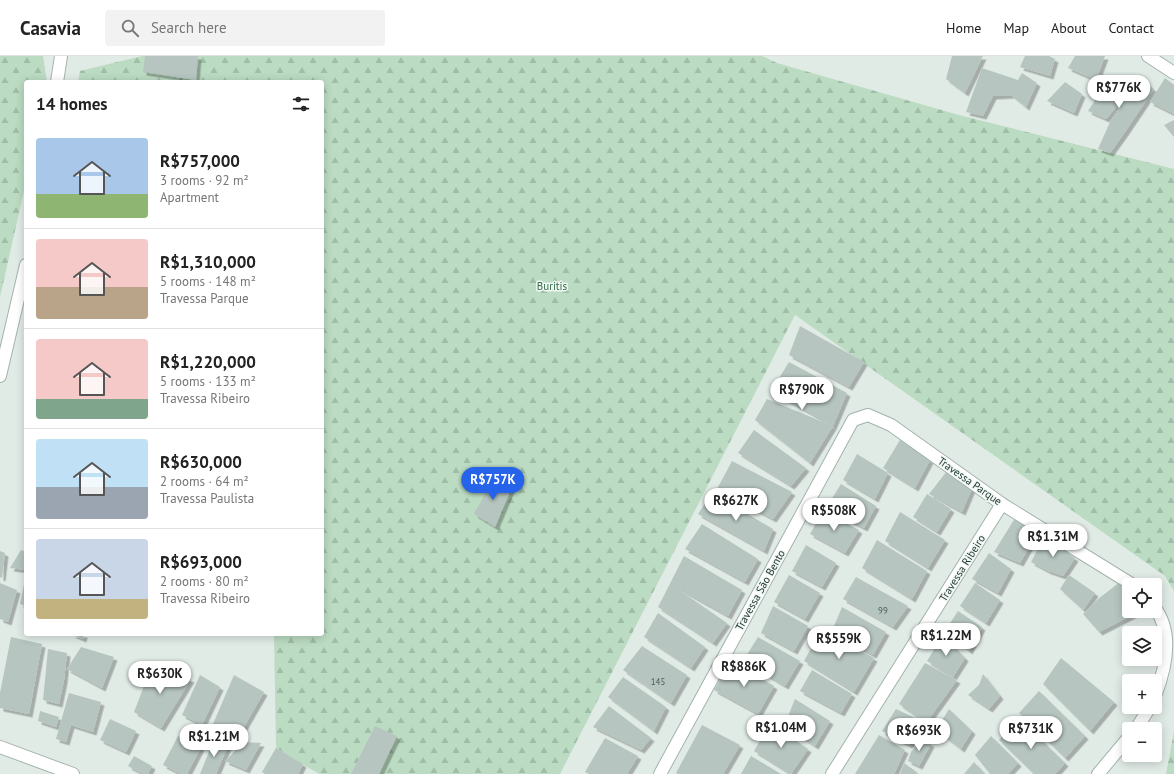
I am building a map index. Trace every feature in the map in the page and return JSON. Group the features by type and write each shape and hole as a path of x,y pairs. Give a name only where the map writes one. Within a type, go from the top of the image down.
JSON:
{"street":[{"path":"58,80 61,56"},
{"path":"1148,56 1174,73"},
{"path":"0,376 24,274"},
{"name":"Travessa Parque","path":"868,415 891,425 1002,504 1122,578"},
{"name":"Travessa São Bento","path":"660,774 853,420 868,415"},
{"name":"Travessa Ribeiro","path":"832,774 1002,504"},
{"path":"1161,618 1165,629 1168,646 1166,662 1162,674"},
{"path":"1098,774 1122,745"},
{"path":"0,746 73,774"}],"green space":[{"path":"0,56 43,56 47,80 24,80 24,191 0,297"},
{"name":"Buritis","path":"142,56 762,56 777,63 959,115 1174,169 1174,591 1165,576 795,315 560,774 319,774 276,748 274,636 324,636 324,80 78,80 80,71"},
{"path":"1174,731 1174,774 1166,774"}],"building":[{"path":"145,56 198,56 196,80 143,72"},
{"path":"952,56 983,56 965,93 946,79"},
{"path":"1025,56 1049,56 1055,59 1050,76 1020,67"},
{"path":"1075,56 1105,56 1096,80 1068,68"},
{"path":"982,68 1018,80 1022,73 1037,83 1026,107 1011,95 993,96 983,116 966,112"},
{"path":"1139,78 1154,89 1110,153 1098,149 1110,122"},
{"path":"1165,78 1174,85 1174,114 1150,102"},
{"path":"1108,80 1132,89 1106,119 1088,111"},
{"path":"1065,82 1082,94 1074,113 1047,101"},
{"path":"1174,120 1174,137 1164,125"},
{"path":"800,326 864,362 849,387 789,355"},
{"path":"789,362 847,393 833,426 771,391"},
{"path":"767,399 833,426 810,463 755,420"},
{"path":"754,430 806,468 791,486 738,453"},
{"path":"900,440 930,460 915,488 883,468"},
{"path":"857,454 888,473 875,499 843,480"},
{"path":"732,461 792,492 773,519 717,489"},
{"path":"947,471 973,486 962,512 929,494"},
{"path":"490,475 511,489 495,527 474,514 483,498"},
{"path":"841,484 876,506 864,528 826,508"},
{"path":"712,493 773,529 764,551 698,514"},
{"path":"927,494 951,509 937,532 913,517"},
{"path":"823,511 859,530 845,553 810,534"},
{"path":"900,512 945,540 928,568 885,541"},
{"path":"1017,515 1037,533 1020,563 994,552"},
{"path":"702,524 758,559 745,582 685,549"},
{"path":"1043,539 1054,544 1075,558 1063,576 1048,571 1031,562"},
{"path":"877,540 927,571 912,599 862,568"},
{"path":"806,545 836,563 822,587 792,571"},
{"path":"21,550 24,551 24,570 10,568"},
{"path":"0,551 5,553 2,578 0,577"},
{"path":"989,553 1011,569 998,593 972,579"},
{"path":"684,556 742,590 728,616 672,585 727,623 713,643 658,607"},
{"path":"789,575 820,593 805,619 774,602"},
{"path":"1069,575 1095,593 1083,610 1060,589"},
{"path":"856,577 908,606 893,627 843,599"},
{"path":"1120,582 1122,586 1122,618 1126,618 1099,632 1083,614 1098,599"},
{"path":"0,583 17,590 8,622 0,619"},
{"path":"975,583 1000,600 986,623 960,606"},
{"path":"24,584 24,605 20,604"},
{"path":"773,606 808,626 794,651 761,633"},
{"path":"842,607 886,632 873,655 831,633"},
{"path":"958,611 982,627 969,651 945,631"},
{"path":"658,613 705,647 691,668 644,637"},
{"path":"821,630 874,658 854,692 804,661"},
{"path":"943,635 965,658 953,677 927,661"},
{"path":"76,636 84,636 83,639"},
{"path":"11,637 42,644 29,714 0,708 0,693"},
{"path":"758,637 800,661 785,686 743,661"},
{"path":"642,646 687,675 671,703 623,670"},
{"path":"81,647 114,657 102,688 67,669"},
{"path":"48,649 67,653 64,680 59,704 43,700"},
{"path":"1061,658 1114,702 1090,731 1043,684"},
{"path":"731,661 774,686 758,714 714,690"},
{"path":"925,663 957,680 926,723 899,704"},
{"path":"152,665 191,679 161,728 134,712"},
{"path":"812,670 852,694 841,713 800,691"},
{"path":"983,674 1000,696 989,709 968,695 979,685"},
{"path":"200,675 220,687 202,725 182,715"},
{"path":"234,675 264,692 237,739 213,724"},
{"path":"623,677 666,707 654,731 608,697"},
{"path":"1039,691 1085,736 1065,758 1019,713"},
{"path":"69,693 101,702 93,732 71,725 66,742 56,739"},
{"path":"795,699 830,721 815,746 784,726"},
{"path":"609,706 651,738 641,750 593,727"},
{"path":"896,709 926,723 909,745 882,731"},
{"path":"949,709 972,731 961,749 936,730"},
{"path":"40,711 59,717 56,727 38,721"},
{"path":"1019,718 1065,763 1055,774 1034,774 999,740"},
{"path":"110,719 136,731 126,752 100,740"},
{"path":"770,723 808,749 791,774 754,751"},
{"path":"702,725 740,745 723,774 676,773"},
{"path":"375,726 397,736 379,774 351,774"},
{"path":"879,735 905,750 894,774 855,774"},
{"path":"178,736 201,747 187,774 181,774 163,765"},
{"path":"991,736 1018,763 1008,774 990,774 975,755"},
{"path":"215,737 228,746 216,774 200,774"},
{"path":"605,738 638,756 627,774 589,774 585,772"},
{"path":"922,738 931,744 919,766 908,761 911,752"},
{"path":"244,742 261,743 246,770 225,761"},
{"path":"276,748 303,764 298,774 265,774 262,772"},
{"path":"134,756 152,766 148,774 143,774 128,766"},
{"path":"751,756 781,774 741,774"},
{"path":"974,762 985,774 964,774"},
{"path":"904,763 918,773 900,774"}]}
